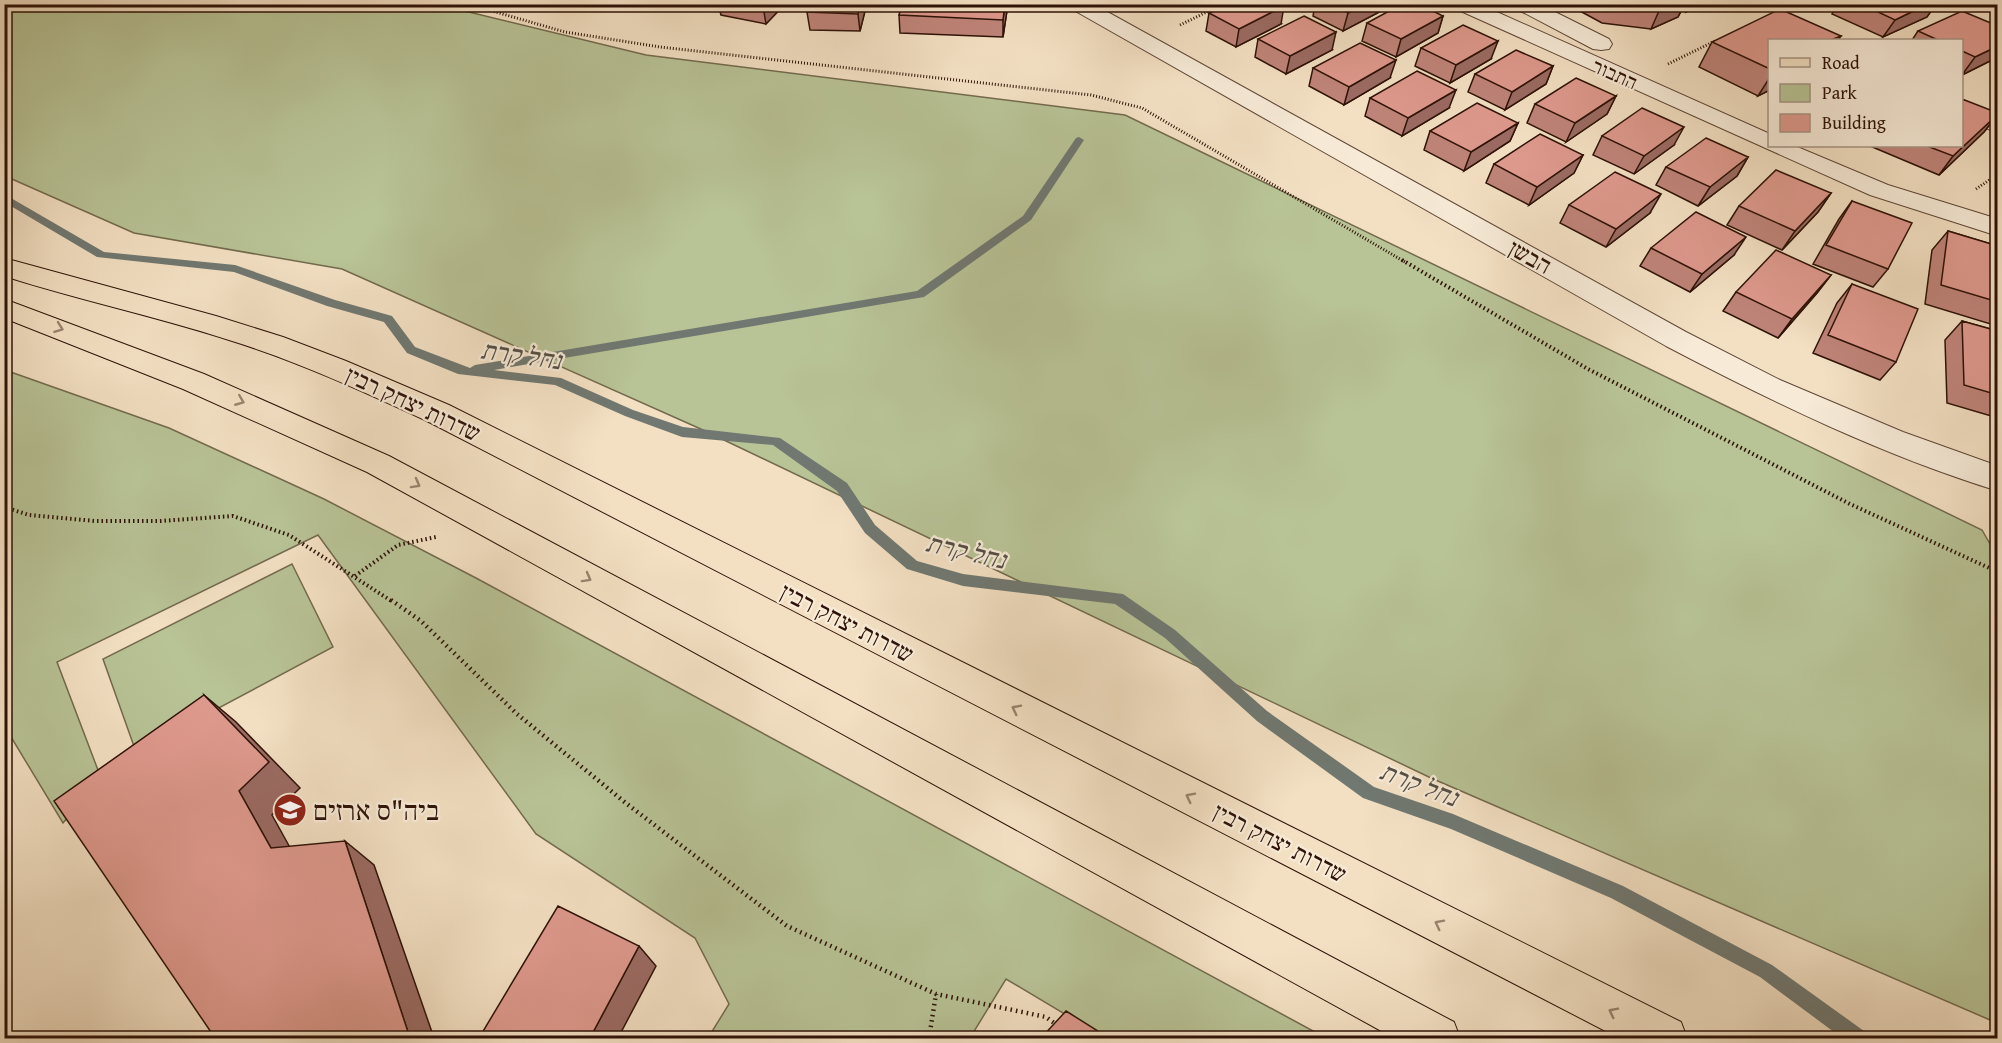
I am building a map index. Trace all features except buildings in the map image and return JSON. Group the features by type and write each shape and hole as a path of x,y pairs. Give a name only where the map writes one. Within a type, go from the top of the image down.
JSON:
{"main road":[{"name":"שדרות יצחק רבין","path":"4,267 183,315 273,344 350,374 438,413 1665,1038"},
{"path":"4,308 145,360 291,422 378,464 1438,1038"}],"street":[{"name":"הבשן","path":"1077,4 1676,339 1768,387 1892,440 1998,478"},
{"name":"התבור","path":"1461,4 1768,142"},
{"path":"1522,4 1623,55"},
{"path":"1514,28 1543,15"},
{"path":"1963,110 1998,126"},
{"path":"1778,147 1879,190 1998,228"}],"path":[{"path":"468,4 565,32 660,47 1091,95 1143,108 1588,369 1850,504 1998,572"},
{"path":"1144,42 1223,4"},
{"path":"1774,13 1792,4"},
{"path":"1632,81 1724,37"},
{"path":"4,507 29,515 95,521 160,521 233,516 289,535 421,621 517,714 618,796 787,926 936,994 1046,1017 1061,1028"},
{"path":"355,576 398,545 489,524"},
{"path":"929,1038 936,994"}],"green space":[{"path":"5,4 440,5 646,55 1125,115 1982,530 1998,558 1997,1023 1431,778 703,430 342,269 134,233 5,176"},
{"path":"5,370 169,428 324,499 476,578 1326,1038 1105,1038 1006,979 970,1038 708,1038 729,1004 695,938 536,834 318,535 57,662 101,778 63,823 5,727"},
{"path":"292,564 333,647 136,752 103,659"}],"waterway":[{"path":"475,369 920,294 1027,218 1079,140"},
{"name":"נחל קרת","path":"4,197 101,255 235,269 331,303 388,319 411,350 462,371 557,381 629,413 682,432 776,441 842,487 870,529 912,565 963,580 1118,598 1170,634 1262,716 1369,793 1453,822 1617,892 1766,971 1857,1038"}],"place":[{"name":"ביה\"ס ארזים","path":"290,810"}]}
